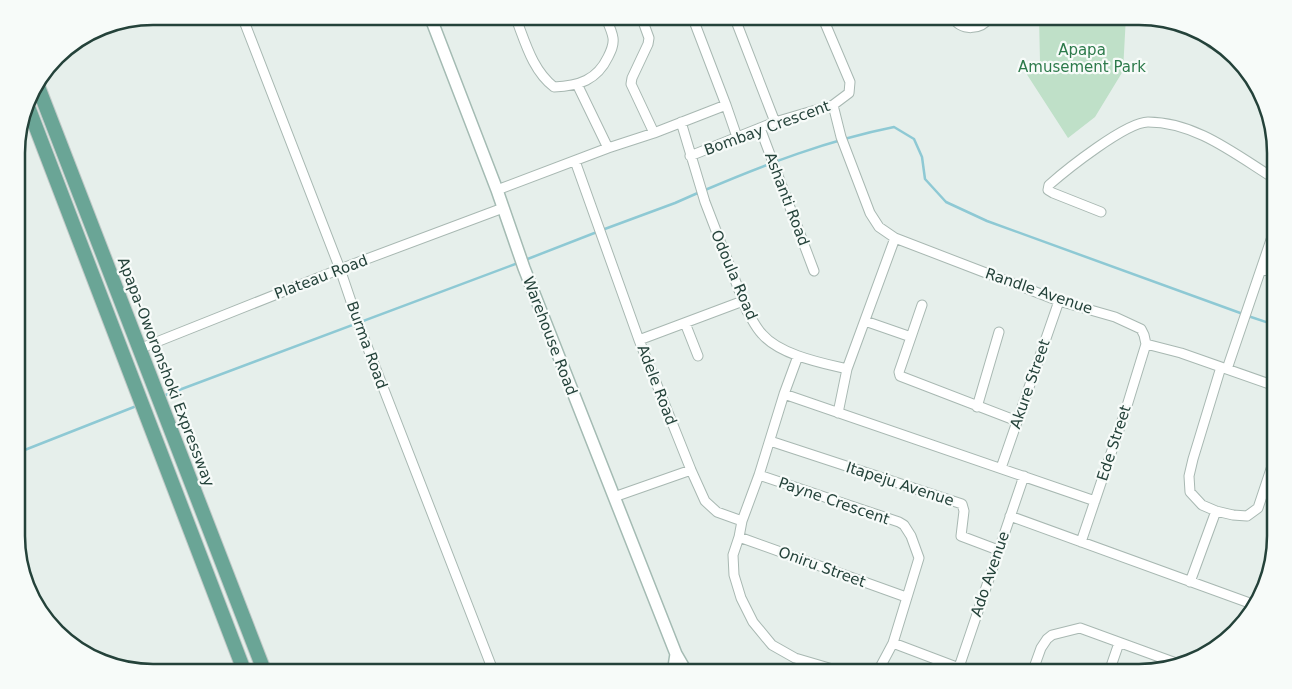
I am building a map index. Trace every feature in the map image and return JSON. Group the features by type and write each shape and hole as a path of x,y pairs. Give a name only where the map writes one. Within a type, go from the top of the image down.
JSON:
{"main road":[{"name":"Warehouse Road","path":"433,25 497,190 522,263 676,654 682,664"},
{"name":"Apapa-Oworonshoki Expressway","path":"40,92 138,349 261,664"},
{"path":"31,115 242,664"},
{"path":"674,664 676,654"}],"street":[{"name":"Burma Road","path":"245,25 491,664"},
{"path":"519,25 538,71 544,80 554,87 577,84 594,77 602,68 613,47 613,36 609,25"},
{"path":"644,25 649,38 648,44 631,84 654,133"},
{"path":"695,25 737,137"},
{"path":"737,25 775,122"},
{"name":"Bombay Crescent","path":"690,156 775,122 833,105 848,93 850,82 826,25"},
{"path":"958,25 968,28 983,25"},
{"path":"577,84 608,148"},
{"path":"497,190 726,105"},
{"name":"Randle Avenue","path":"833,105 841,137 870,213 879,227 895,238 1059,301 1115,317 1141,329 1146,344"},
{"name":"Odoula Road","path":"681,122 705,202 743,301 762,335 771,342 798,356 848,369"},
{"path":"1101,212 1053,193 1048,190 1049,185 1078,160 1132,127 1146,122 1186,128 1202,134 1267,174"},
{"name":"Ashanti Road","path":"760,128 814,271"},
{"name":"Adele Road","path":"575,161 639,340 705,501 711,508 742,521"},
{"name":"Plateau Road","path":"138,349 340,269 503,208"},
{"path":"838,413 848,369 895,238"},
{"path":"1267,253 1224,368 1189,476 1190,492 1202,505 1216,511 1247,516 1258,508 1267,481"},
{"path":"1262,269 1267,271"},
{"path":"639,340 743,301"},
{"name":"Akure Street","path":"1001,468 1059,301"},
{"path":"922,305 899,372 900,376 1017,421"},
{"path":"865,321 911,337"},
{"path":"685,323 698,356"},
{"path":"977,407 999,332"},
{"path":"1146,344 1181,353 1267,383"},
{"name":"Ede Street","path":"1081,542 1146,344"},
{"path":"798,356 742,521 733,555 734,575 741,598 753,622 772,644 795,658 817,664"},
{"path":"784,394 1095,501"},
{"name":"Itapeju Avenue","path":"770,441 962,504 964,511 961,536 998,550"},
{"path":"614,497 691,470"},
{"name":"Payne Crescent","path":"759,475 904,525 911,536 919,558 893,643 882,664"},
{"name":"Ado Avenue","path":"960,664 1024,476"},
{"path":"1190,582 1216,511"},
{"path":"1010,516 1248,602"},
{"name":"Oniru Street","path":"739,537 906,598"},
{"path":"1035,664 1041,648 1052,635 1080,628 1161,662"},
{"path":"893,643 944,664"},
{"path":"1112,664 1119,643"}],"green space":[{"name":"Apapa Amusement Park","path":"1039,25 1126,25 1123,71 1095,117 1068,138 1026,73 1040,62"}],"waterway":[{"path":"705,190 798,154 870,132 894,127 914,139 922,157 925,179 946,202 987,221 1243,314"},
{"path":"602,230 700,192"},
{"path":"525,260 597,232"},
{"path":"163,396 518,263"},
{"path":"1248,316 1267,322"},
{"path":"25,450 139,405"}]}
